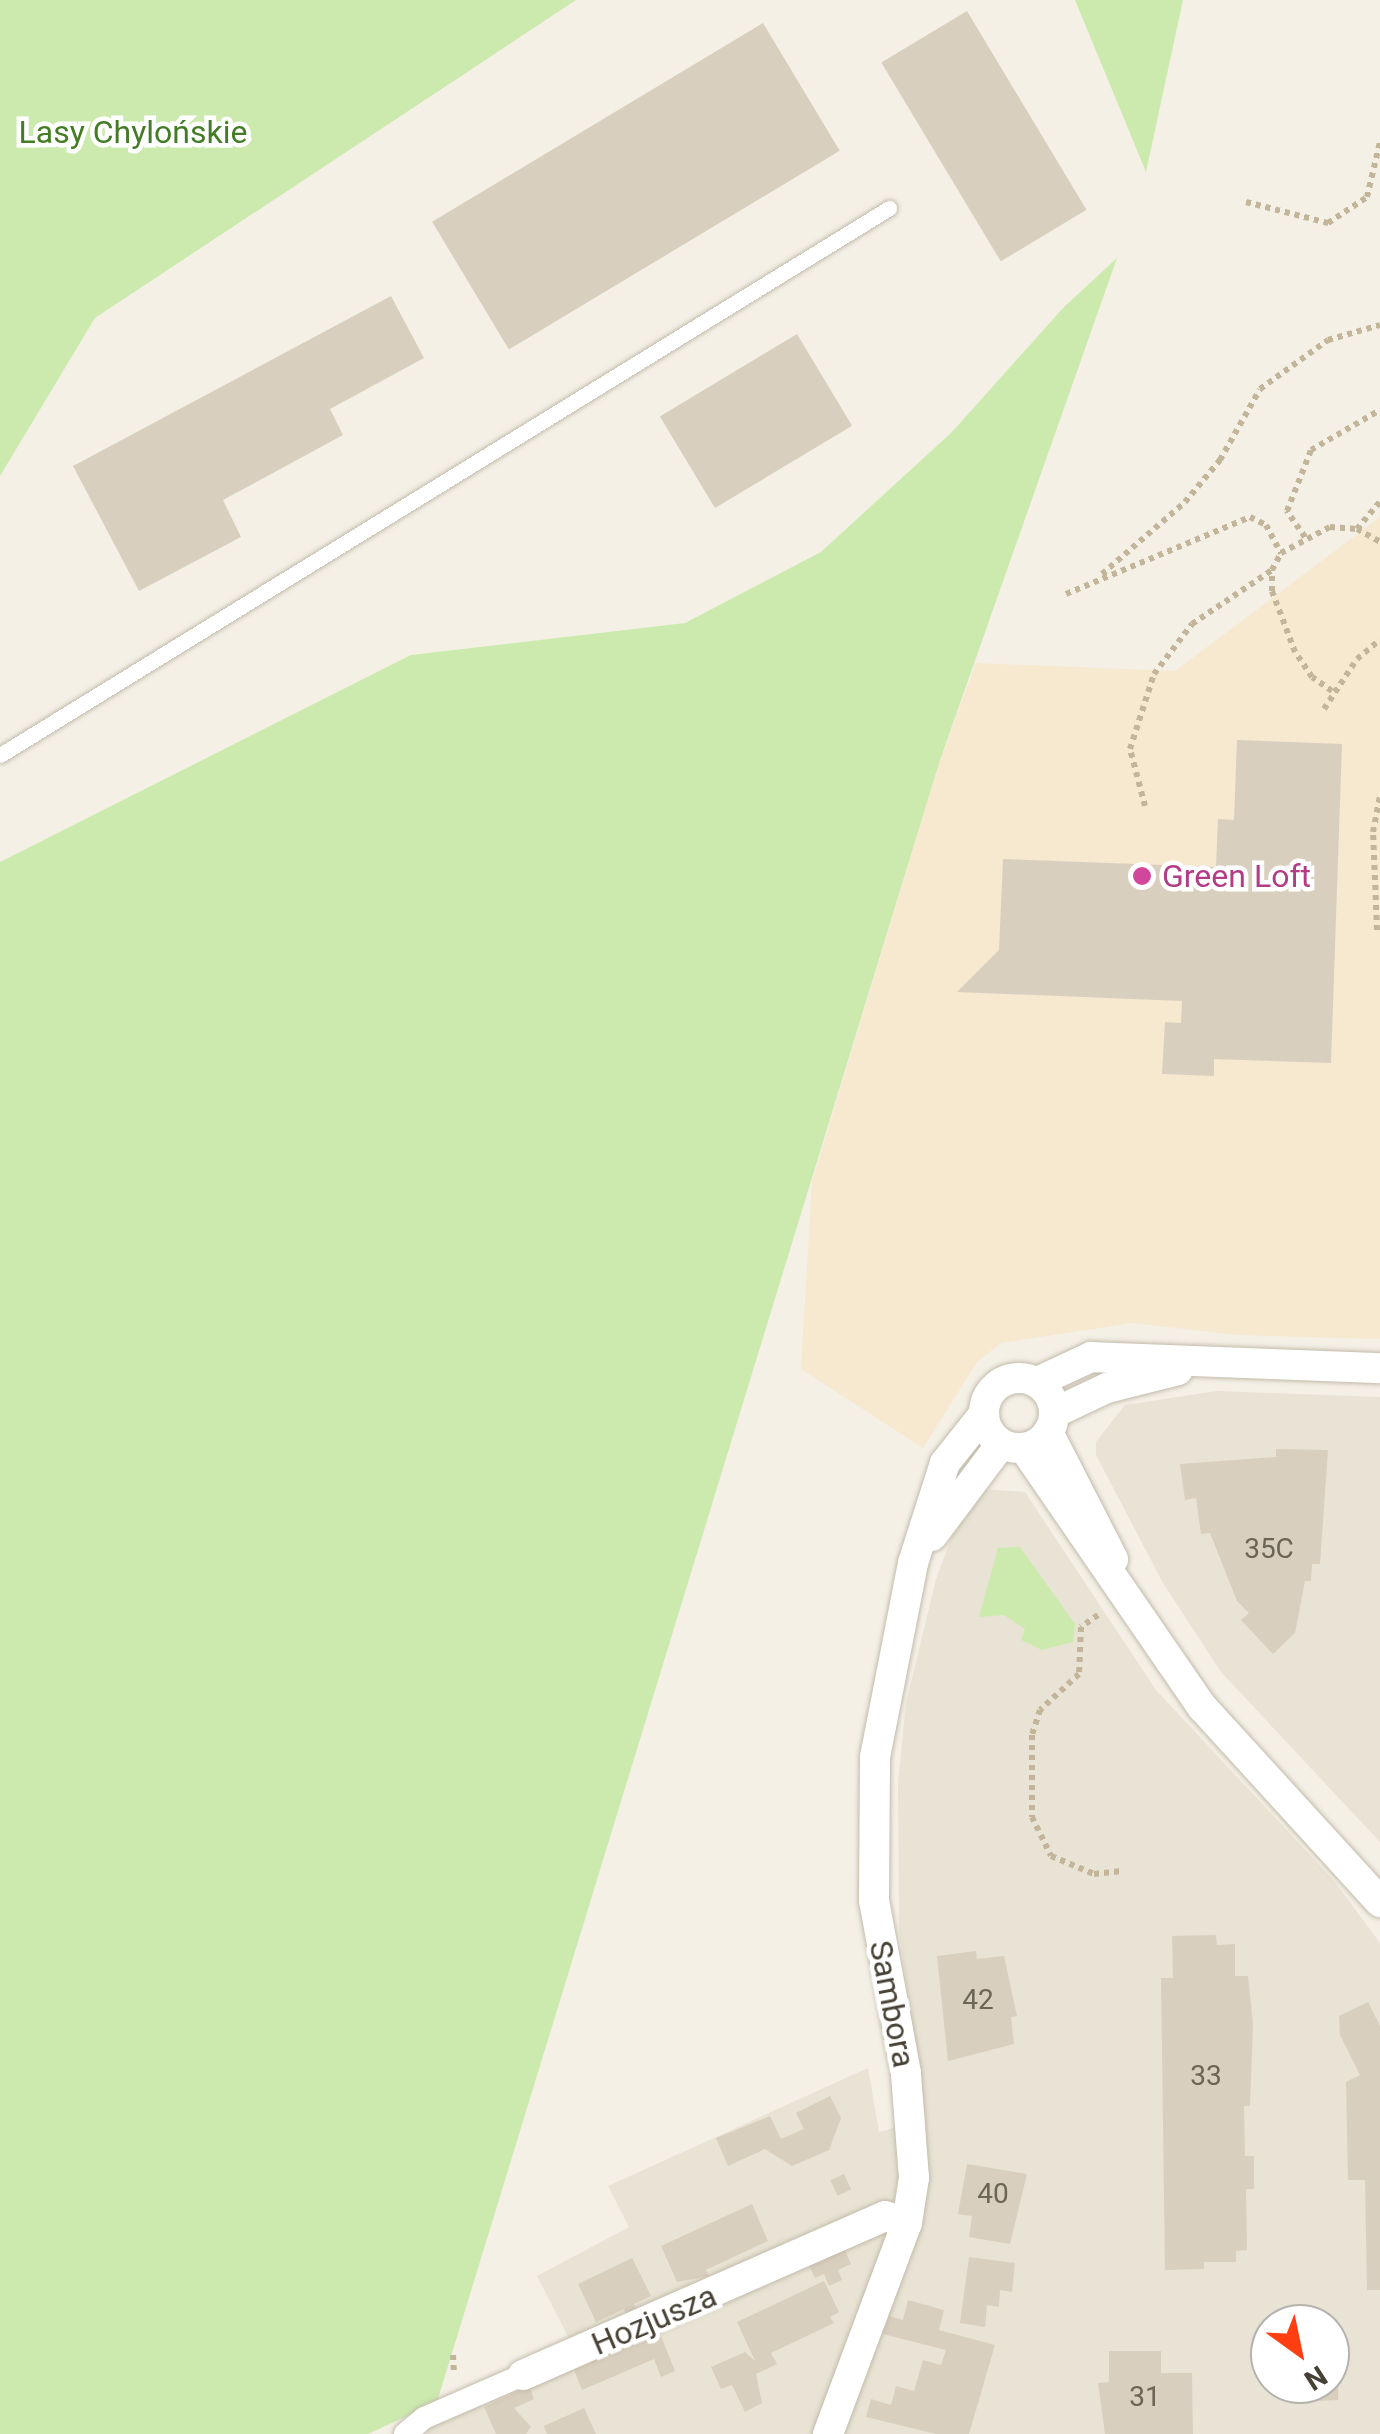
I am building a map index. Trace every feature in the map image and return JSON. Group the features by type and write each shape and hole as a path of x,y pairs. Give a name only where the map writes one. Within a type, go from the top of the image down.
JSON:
{"street":[{"name":"Sambora","path":"828,2434 906,2223 914,2138 874,1900 871,1821 887,1679 913,1563 945,1464 984,1414 990,1394 1006,1380 1037,1382 1091,1357 1380,1368"},
{"name":"Sambora","path":"913,1563 1032,1434 1107,1388 1210,1362"},
{"path":"1037,1382 1032,1434 1144,1625 1203,1708 1380,1902"},
{"path":"984,1414 1032,1434"},
{"name":"Hozjusza","path":"404,2434 424,2418 885,2216 906,2223"}],"lane":[{"path":"0,756 889,208"}],"path":[{"path":"1246,202 1328,222 1366,198 1380,142"},
{"path":"1102,574 1185,502 1220,460 1260,389 1328,340 1380,325"},
{"path":"1304,537 1287,511 1311,450 1380,410"},
{"path":"1357,529 1380,502"},
{"path":"1066,594 1102,574 1250,516 1266,525 1281,553"},
{"path":"1332,691 1312,677 1295,652 1272,590 1272,570 1281,553 1304,537 1330,527 1357,529 1378,538"},
{"path":"1145,806 1130,749 1154,674 1192,624 1272,570"},
{"path":"1324,709 1332,691 1380,640"},
{"path":"1377,930 1373,832 1380,797"},
{"path":"1099,1614 1081,1627 1079,1674 1040,1710 1032,1735 1032,1817 1051,1856 1094,1874 1122,1871"}],"shaded area":[{"name":"Green Loft","path":"1380,517 1380,1339 1237,1335 1132,1323 1001,1343 977,1362 923,1448 801,1369 812,1182 940,760 976,663 1175,671"},
{"path":"1217,1391 1380,1397 1380,1842 1221,1672 1163,1583 1096,1455 1096,1442 1125,1405"},
{"path":"983,1489 1025,1492 1156,1690 1335,1882 1380,1943 1380,2434 426,2434 437,2402 573,2346 537,2276 629,2227 608,2186 868,2068 879,2132 926,2119 899,1930 898,1782 906,1703 936,1579 952,1536"}],"green space":[{"name":"Lasy Chylońskie","path":"0,0 576,0 95,318 0,476"},
{"path":"1075,0 1183,0 1146,172"},
{"path":"1117,258 940,760 437,2402 368,2434 0,2434 0,862 411,655 685,623 821,552 952,432 1064,307"},
{"path":"1020,1547 1075,1624 1073,1642 1042,1650 1021,1640 1025,1629 1004,1615 979,1617 998,1548"}],"building":[{"path":"967,11 1086,210 1001,261 881,63"},
{"path":"763,23 840,151 509,350 432,222"},
{"path":"391,296 424,358 330,409 343,435 223,500 241,537 139,591 73,466"},
{"path":"797,334 852,426 715,508 660,416"},
{"path":"1237,740 1342,744 1331,1063 1214,1059 1214,1076 1162,1074 1165,1022 1181,1023 1182,1001 957,992 999,950 1003,859 1216,867 1218,819 1234,820"},
{"path":"1276,1449 1328,1450 1320,1564 1312,1564 1311,1581 1305,1581 1295,1633 1273,1654 1241,1620 1249,1613 1237,1601 1210,1533 1201,1534 1196,1498 1185,1500 1180,1464 1276,1457"},
{"path":"1216,1935 1217,1945 1235,1944 1235,1976 1248,1976 1253,2024 1250,2106 1244,2106 1245,2156 1254,2156 1254,2189 1246,2189 1247,2250 1236,2251 1236,2262 1204,2262 1204,2269 1165,2270 1161,1978 1173,1978 1172,1936"},
{"path":"976,1951 977,1959 1004,1956 1017,2016 1011,2017 1014,2044 948,2061 937,1956"},
{"path":"1368,2002 1380,2026 1380,2290 1367,2290 1365,2180 1348,2180 1346,2082 1360,2075 1340,2035 1339,2016"},
{"path":"830,2096 841,2118 829,2150 792,2166 765,2149 728,2166 716,2138 770,2116 781,2139 804,2129 796,2113"},
{"path":"967,2164 1027,2174 1010,2244 969,2237 972,2216 958,2214"},
{"path":"844,2174 851,2189 838,2196 830,2180"},
{"path":"752,2204 768,2241 706,2270 709,2276 677,2282 661,2246"},
{"path":"844,2248 851,2264 838,2270 842,2280 829,2286 824,2274 815,2278 808,2264"},
{"path":"969,2257 1015,2263 1012,2292 1000,2290 999,2307 987,2305 985,2327 960,2323"},
{"path":"632,2258 651,2296 634,2304 637,2312 627,2316 624,2309 596,2322 578,2284"},
{"path":"824,2281 839,2312 830,2317 834,2323 771,2353 777,2364 756,2374 762,2403 745,2412 732,2385 721,2389 711,2367 745,2352 755,2361 737,2322"},
{"path":"908,2300 944,2310 939,2330 995,2345 969,2434 936,2434 866,2417 871,2399 891,2405 896,2386 914,2391 923,2360 941,2365 946,2350 883,2334 889,2316 903,2320"},
{"path":"659,2331 675,2371 661,2377 654,2359 582,2390 574,2370"},
{"path":"1109,2351 1161,2351 1161,2373 1192,2373 1193,2434 1105,2434 1098,2383 1109,2382"},
{"path":"529,2386 534,2399 514,2408 531,2427 526,2434 496,2434 484,2407"},
{"path":"584,2408 596,2434 547,2434 544,2426"}],"place":[{"name":"Green Loft","path":"1142,876"}]}
